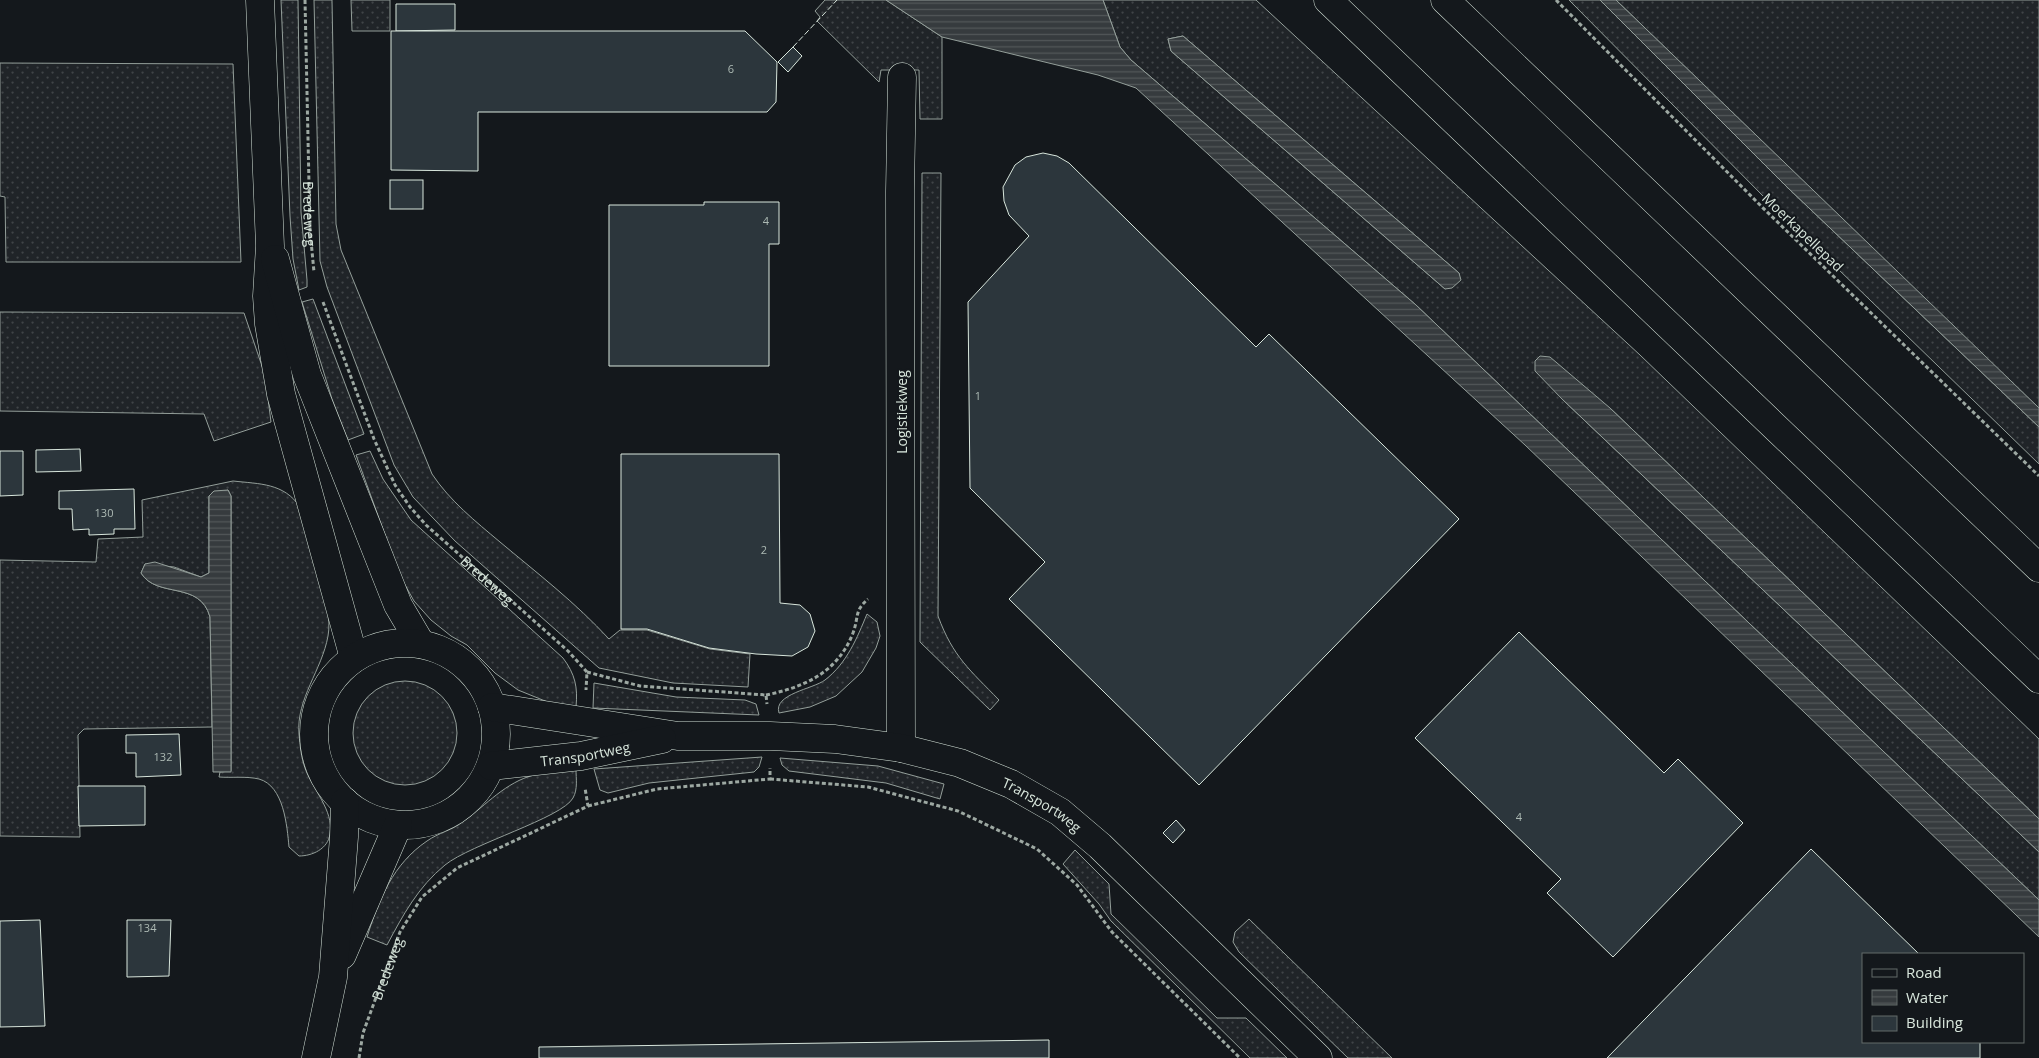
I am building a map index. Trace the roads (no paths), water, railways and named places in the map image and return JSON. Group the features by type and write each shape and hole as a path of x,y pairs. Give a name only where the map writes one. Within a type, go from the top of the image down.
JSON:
{"main road":[{"path":"260,0 270,246 267,296 268,315 281,394 354,658"},
{"path":"1328,0 2039,679"},
{"path":"1445,0 2039,568"},
{"name":"Logistiekweg","path":"902,77 900,182 902,748"},
{"path":"270,246 287,298 307,375 398,605 421,644"},
{"path":"386,644 421,644 437,648 466,665 486,691 492,707 496,737 490,766 476,791 454,810 427,822 398,824 370,817 345,802 336,792 321,768 317,755 314,728 320,701 326,688 344,666 354,658 386,644"},
{"name":"Transportweg","path":"492,707 678,736 770,736 835,739 902,748 960,763 1011,784 1060,812 1127,872 1318,1058"},
{"name":"Transportweg","path":"490,766 581,756 678,736"},
{"path":"316,1058 333,977 345,802"},
{"path":"333,977 398,824"}],"water":[{"path":"886,0 1103,0 1120,47 1131,60 1416,305 2039,900 2039,937 1525,445 1136,88 1098,75 942,37"},
{"path":"1600,0 1616,0 2039,408 2039,427 1787,187"},
{"path":"1183,36 1459,273 1461,280 1452,288 1445,289 1171,51 1168,39"},
{"path":"1540,356 1550,357 1610,408 2039,819 2039,852 1562,399 1535,371 1535,361"},
{"path":"228,490 231,496 231,772 213,772 210,617 205,606 197,598 157,586 148,581 141,573 145,564 155,562 201,577 209,573 209,496 214,491"}]}
